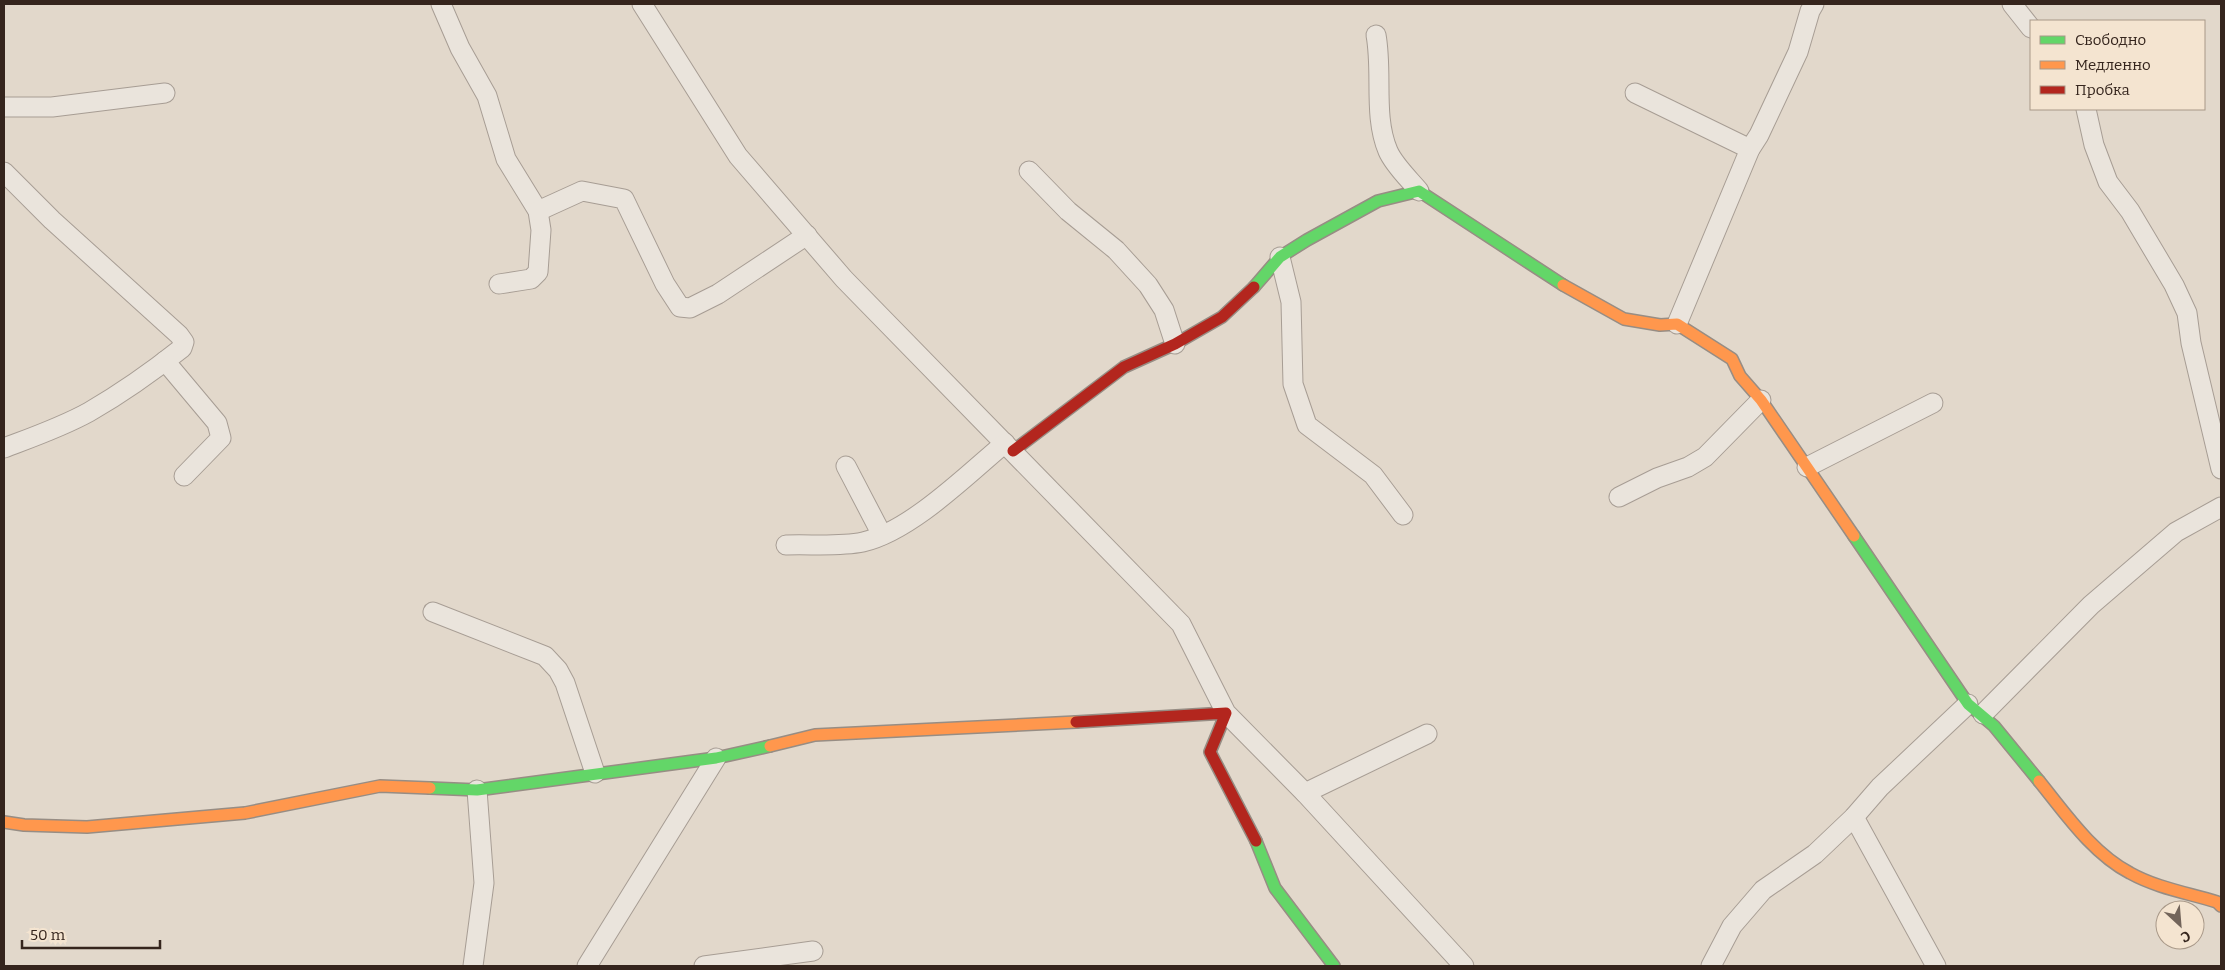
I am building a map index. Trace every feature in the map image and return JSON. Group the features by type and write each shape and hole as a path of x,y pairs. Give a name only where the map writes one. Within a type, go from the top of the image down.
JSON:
{"street":[{"path":"441,4 460,48 487,96 506,159 538,210 542,230 538,272 531,279 499,284"},
{"path":"642,4 738,156 844,278 1181,624 1226,713 1305,793 1464,966"},
{"path":"1677,324 1750,148 1759,135 1798,52 1810,11 1814,4"},
{"path":"2012,4 2030,27"},
{"path":"1376,35 1379,52 1381,132 1389,154 1419,192 1548,276 1624,318 1660,325 1677,324 1732,359 1740,376 1761,400 1976,709 2094,846 2118,867 2147,883 2166,886 2217,902 2221,906"},
{"path":"4,107 52,107 165,93"},
{"path":"1635,93 1750,148"},
{"path":"2086,110 2094,145 2108,182 2130,210 2174,285 2187,313 2192,343 2221,469"},
{"path":"1029,171 1068,211 1116,250 1148,286 1164,310 1175,344"},
{"path":"4,172 52,220 180,335 184,342 182,348 165,361 89,412 42,434 4,448"},
{"path":"538,210 582,191 609,194 624,199 665,284 680,307 690,308 718,294 807,235"},
{"path":"786,545 846,544 864,542 882,535 938,499 1124,367 1175,344 1222,317 1247,294 1280,257 1378,201 1419,192"},
{"path":"1280,257 1291,302 1293,384 1307,425 1373,475 1403,515"},
{"path":"165,361 218,423 220,431 221,438 184,476"},
{"path":"1619,497 1657,478 1688,467 1704,456 1761,400"},
{"path":"1806,466 1933,403"},
{"path":"846,466 882,535"},
{"path":"1712,966 1732,926 1763,890 1815,854 1854,817 1880,787 1976,709 2091,605 2176,532 2221,507"},
{"path":"432,612 545,656 558,670 565,683 595,773"},
{"path":"4,822 87,827 245,813 308,798 380,786 478,790 716,758 815,735 1226,713"},
{"path":"1226,713 1210,752 1251,828 1276,888 1334,966"},
{"path":"1305,793 1427,734"},
{"path":"588,966 716,758"},
{"path":"473,966 484,883 478,790"},
{"path":"1854,817 1936,966"},
{"path":"704,966 813,951"}],"traffic: fast":[{"path":"1254,287 1280,257 1307,240 1378,201 1419,191 1563,285"},
{"path":"1854,536 1968,704 1994,726 2039,781"},
{"path":"430,788 477,790 716,758 770,746"},
{"path":"1256,841 1275,888 1334,966"}],"traffic: slow":[{"path":"1563,285 1624,319 1660,325 1677,324 1732,359 1740,376 1761,400 1854,536"},
{"path":"770,746 815,735 1076,722"},
{"path":"2039,781 2091,844 2116,865 2151,883 2217,902 2221,906"},
{"path":"4,822 24,825 87,827 245,813 380,786 430,788"}],"traffic: jam":[{"path":"1013,451 1124,367 1175,344 1222,317 1254,287"},
{"path":"1076,722 1226,713 1210,752 1256,841"}]}
